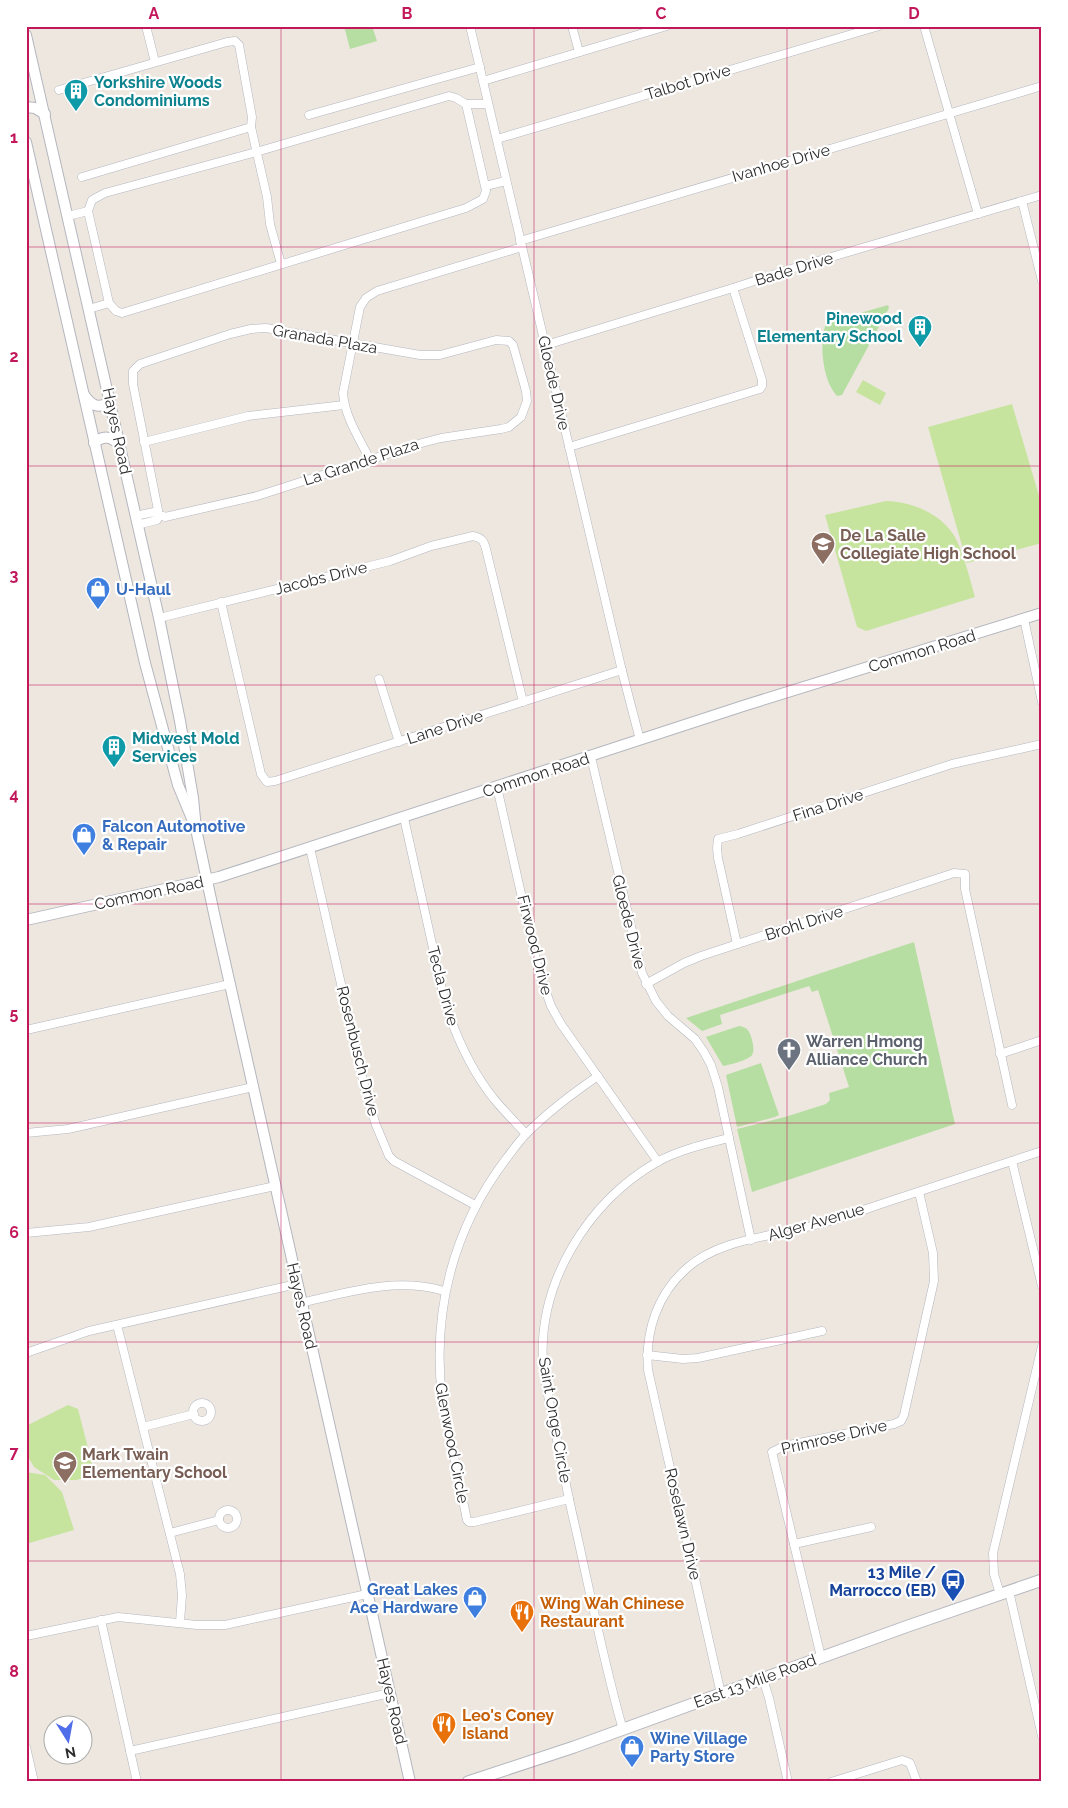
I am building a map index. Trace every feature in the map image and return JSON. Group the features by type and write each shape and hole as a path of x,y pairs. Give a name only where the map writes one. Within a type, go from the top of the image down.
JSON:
{"main road":[{"name":"East 13 Mile Road","path":"468,1782 623,1730 821,1657 1042,1580"}],"street":[{"path":"146,26 155,62"},
{"name":"Gloede Drive","path":"470,26 640,740"},
{"path":"572,26 579,52"},
{"path":"483,81 667,26"},
{"name":"Talbot Drive","path":"497,139 879,26"},
{"path":"924,26 978,214"},
{"name":"Hayes Road","path":"26,35 30,74 45,114 159,618 180,721 193,798 196,829 207,881 410,1782"},
{"path":"60,90 232,40 237,42 251,109 251,127 267,197 270,224 281,264"},
{"path":"309,115 480,67"},
{"name":"Ivanhoe Drive","path":"352,343 360,308 366,298 377,291 521,244 1042,86"},
{"path":"466,104 486,191 483,199 466,208 168,298 132,311 122,313 116,311 109,303 88,211 92,200 105,193 256,152 443,97 456,98 466,104 488,104"},
{"path":"26,107 35,108 45,114"},
{"path":"82,177 251,127"},
{"name":"Hayes Road","path":"26,142 136,625 178,785 196,829"},
{"path":"485,186 506,181"},
{"name":"Bade Drive","path":"546,345 794,268 1042,195"},
{"path":"1022,201 1042,280"},
{"path":"68,216 88,211"},
{"path":"569,447 762,388 762,380 733,288"},
{"path":"89,309 109,303"},
{"name":"Granada Plaza","path":"158,515 132,376 135,368 140,364 230,334 266,328 429,355 454,352 496,340 509,341 513,345 523,378"},
{"path":"352,343 345,383 344,406 370,460"},
{"name":"La Grande Plaza","path":"136,521 157,520 158,515 165,517 257,496 441,438 509,427 521,417 525,410 527,401 523,378"},
{"path":"83,394 90,402 97,406 103,406 110,402"},
{"path":"144,442 248,416 344,406"},
{"path":"94,443 101,439 110,438 121,448"},
{"name":"Jacobs Drive","path":"159,618 390,561 431,546 473,536 482,539 486,549 523,702"},
{"name":"Lane Drive","path":"221,602 260,774 267,782 399,742 622,670"},
{"name":"Common Road","path":"26,920 207,881 746,705 1042,613"},
{"path":"1024,619 1042,702"},
{"path":"379,679 399,742"},
{"path":"162,725 180,721"},
{"name":"Fina Drive","path":"737,944 718,858 718,839 952,764 1042,744"},
{"name":"Gloede Drive","path":"591,757 642,973 646,984 668,1016 695,1038 708,1058 718,1087 751,1240"},
{"name":"Firwood Drive","path":"497,787 550,1006 658,1162"},
{"name":"Tecla Drive","path":"404,818 445,1002 453,1026 466,1057 479,1078 495,1100 526,1134"},
{"name":"Rosenbusch Drive","path":"310,848 365,1089 376,1125 390,1156 400,1166 413,1170 476,1205"},
{"name":"Brohl Drive","path":"646,984 684,963 737,944 954,873 965,874 965,889 1000,1054"},
{"path":"26,1030 230,984"},
{"path":"1012,1105 1000,1054 1042,1040"},
{"name":"Glenwood Circle","path":"569,1499 474,1522 467,1520 446,1422 440,1378 439,1345 444,1292 460,1242 476,1205 497,1172 526,1134 555,1107 598,1076"},
{"path":"26,1133 68,1129 253,1087"},
{"name":"Saint Onge Circle","path":"623,1730 569,1499 546,1387 543,1363 544,1338 550,1302 560,1271 578,1239 593,1216 618,1190 658,1162 688,1150 729,1138"},
{"name":"Alger Avenue","path":"647,1354 652,1320 658,1306 678,1277 687,1268 711,1252 751,1240 816,1225 1042,1150"},
{"path":"1012,1161 1042,1286"},
{"path":"26,1233 89,1227 275,1186"},
{"name":"Primrose Drive","path":"821,1657 772,1452 784,1446 901,1421 904,1415 934,1280 933,1253 919,1192"},
{"path":"26,1353 90,1331 297,1284"},
{"path":"301,1303 390,1285 428,1287 444,1292"},
{"path":"117,1325 181,1582 180,1622"},
{"path":"647,1354 682,1359 698,1358 822,1331"},
{"path":"1042,1346 992,1553 994,1574 1004,1593 1042,1736"},
{"name":"Roselawn Drive","path":"647,1354 648,1370 721,1694"},
{"path":"143,1427 194,1414"},
{"path":"170,1533 219,1520"},
{"path":"794,1544 871,1527"},
{"path":"26,1636 101,1620 126,1617 210,1626 235,1624 367,1594"},
{"path":"101,1620 137,1782"},
{"path":"763,1679 788,1782"},
{"path":"130,1751 390,1693"},
{"path":"26,1747 34,1782"},
{"path":"831,1782 895,1761 907,1760 910,1762 917,1782"}],"green space":[{"path":"344,26 372,26 377,41 350,49"},
{"path":"888,305 889,308 842,395 837,396 828,381 823,361 822,351 826,323"},
{"path":"863,380 886,393 880,405 856,392"},
{"path":"1012,404 1042,506 1042,543 967,563 928,427"},
{"path":"886,501 918,507 937,517 945,524 952,532 960,548 975,597 866,631 857,627 825,515"},
{"path":"914,942 955,1124 752,1192 737,1129 826,1104 830,1100 829,1093 849,1087 818,990 812,992 809,986 720,1015 722,1024 702,1031 686,1018"},
{"path":"739,1026 749,1031 753,1053 747,1059 723,1066 706,1037"},
{"path":"761,1063 779,1115 737,1127 726,1075"},
{"path":"68,1405 78,1409 95,1475 76,1480 54,1480 34,1467 26,1453 26,1426"},
{"path":"26,1472 45,1475 62,1492 74,1530 26,1544"}],"place":[{"name":"Yorkshire Woods Condominiums","path":"76,112"},
{"name":"Pinewood Elementary School","path":"920,348"},
{"name":"De La Salle Collegiate High School","path":"823,565"},
{"name":"U-Haul","path":"98,610"},
{"name":"Midwest Mold Services","path":"114,768"},
{"name":"Falcon Automotive & Repair","path":"84,856"},
{"name":"Warren Hmong Alliance Church","path":"789,1071"},
{"name":"Mark Twain Elementary School","path":"65,1484"},
{"name":"13 Mile / Marrocco (EB)","path":"953,1602"},
{"name":"Great Lakes Ace Hardware","path":"475,1619"},
{"name":"Wing Wah Chinese Restaurant","path":"522,1633"},
{"name":"Leo's Coney Island","path":"444,1745"},
{"name":"Wine Village Party Store","path":"632,1768"}]}
